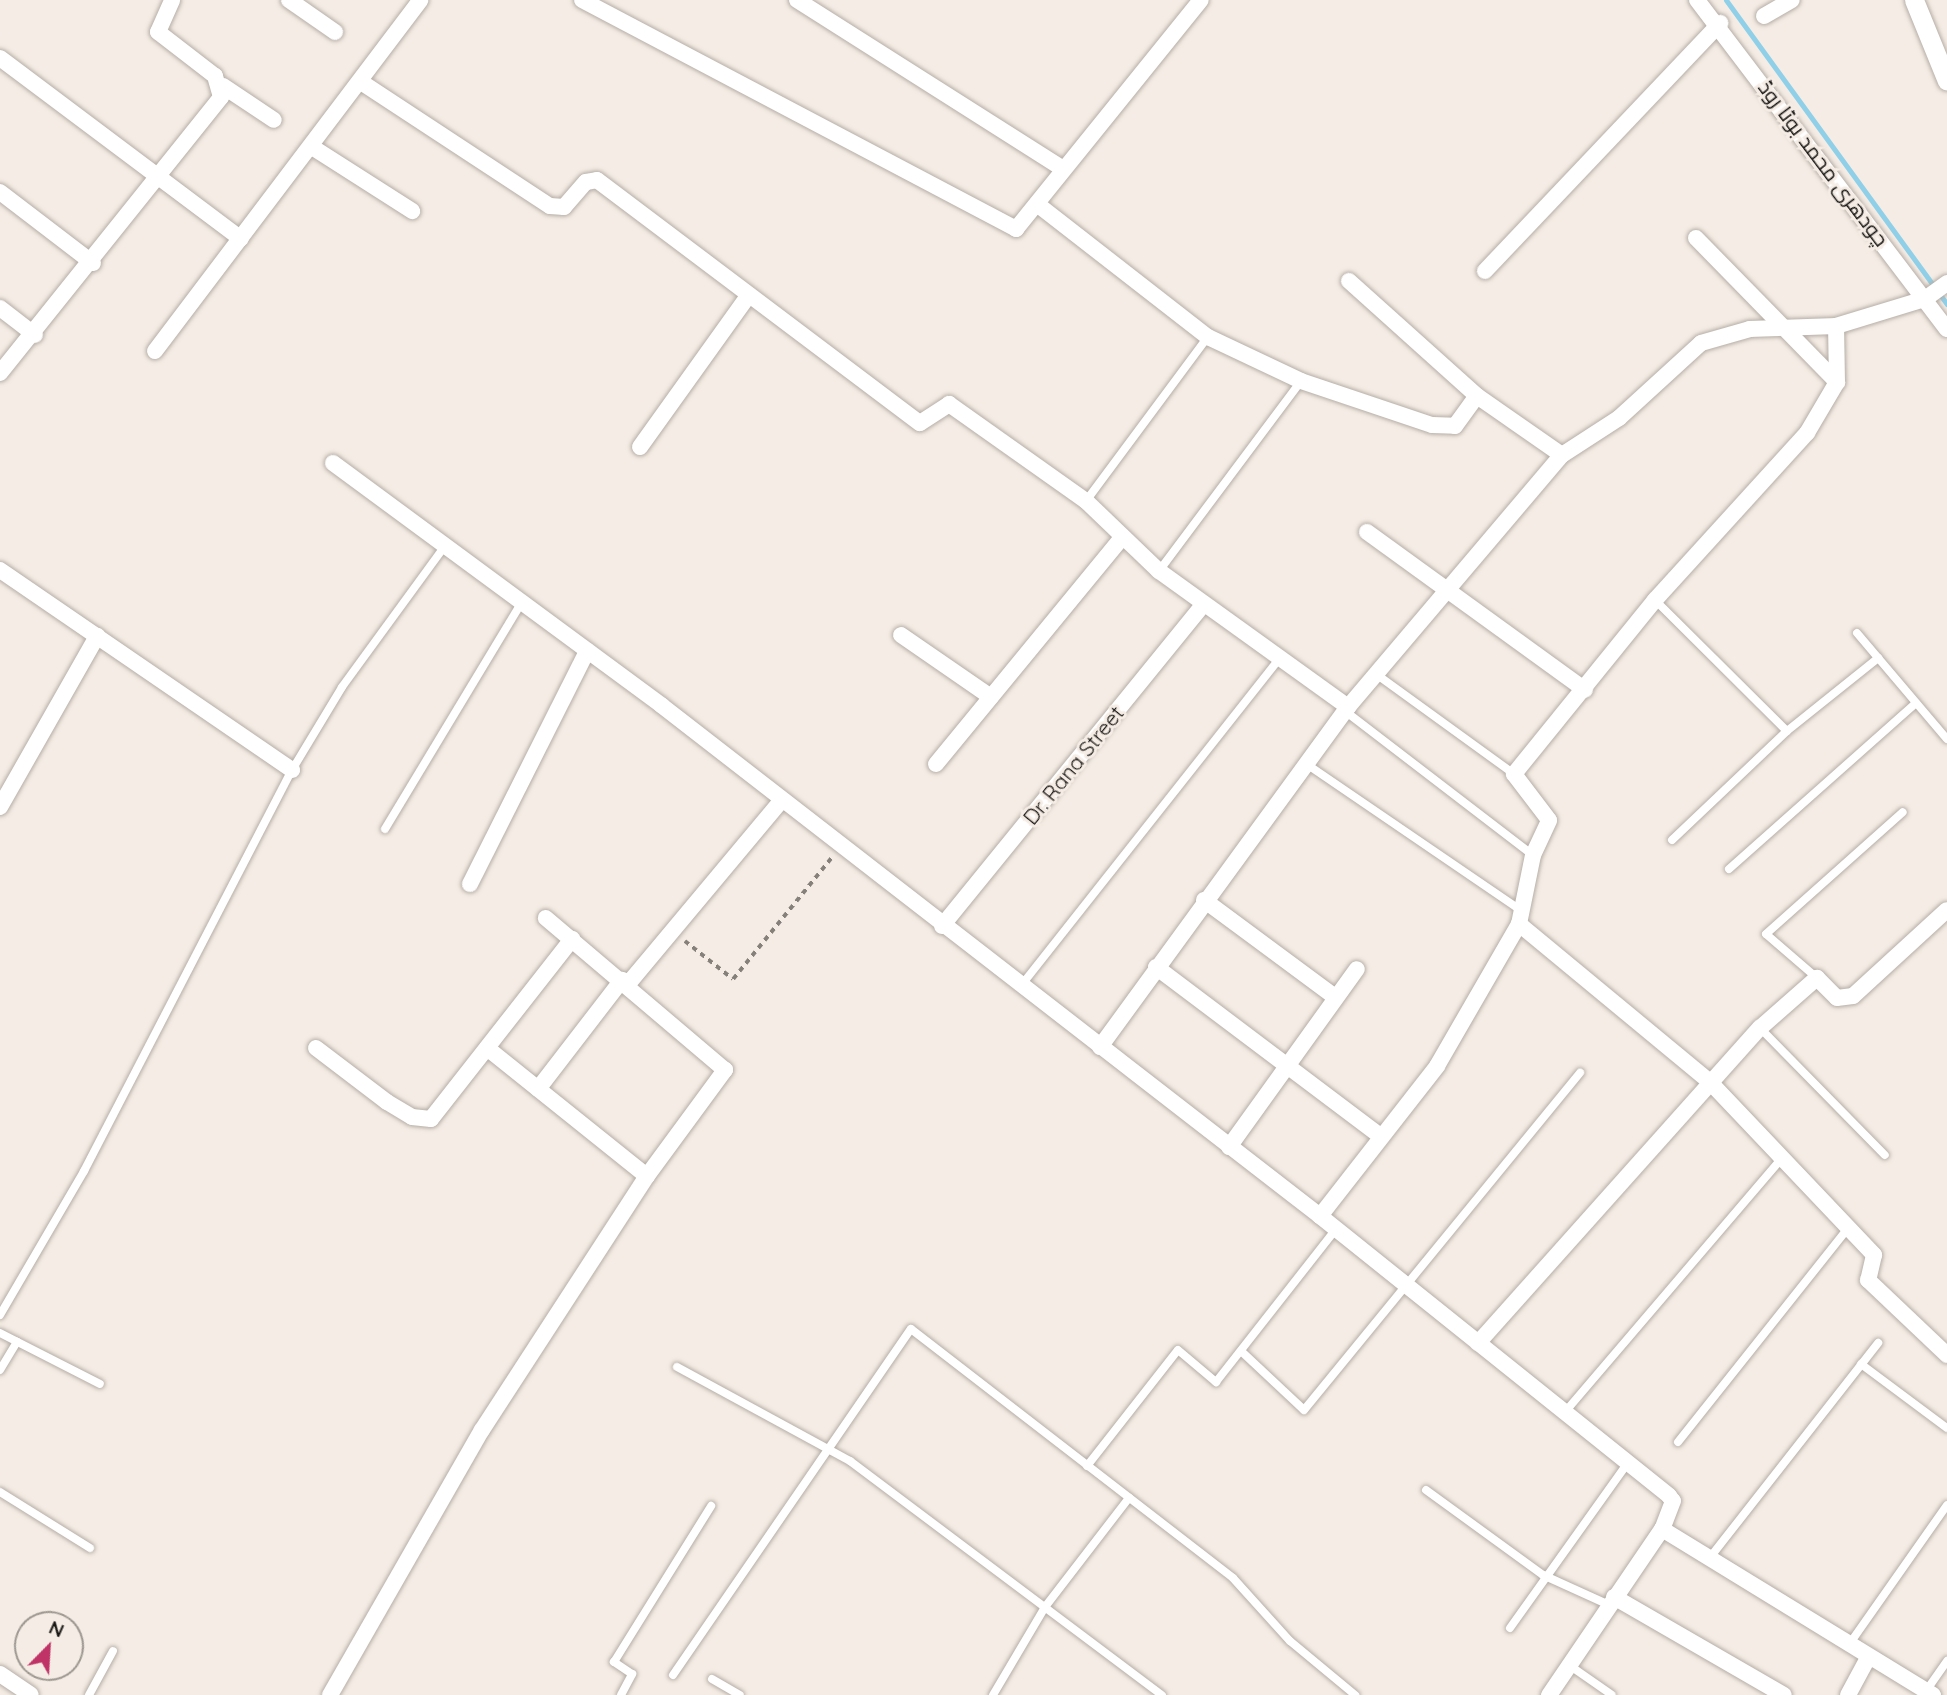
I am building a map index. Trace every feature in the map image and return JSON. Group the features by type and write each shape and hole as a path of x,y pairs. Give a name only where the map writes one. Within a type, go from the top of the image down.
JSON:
{"street":[{"path":"172,0 160,20 163,41 274,120"},
{"path":"289,0 334,32"},
{"path":"155,351 312,147 420,0"},
{"path":"582,0 1011,228 1021,227 1062,168 1202,0"},
{"path":"797,0 1062,168"},
{"name":"چودھری محمد بوٹا روڈ","path":"1697,0 1720,23 1947,329"},
{"path":"1764,16 1792,0"},
{"path":"1914,0 1947,82"},
{"path":"1485,271 1720,23"},
{"path":"0,58 156,180 241,239"},
{"path":"360,82 550,206 564,206 586,182 597,180 920,423 949,404 1086,501 1121,539 1159,570 1281,657 1346,709"},
{"path":"0,373 35,335 93,263 221,97 223,86"},
{"path":"312,147 412,211"},
{"path":"0,192 93,263"},
{"path":"1037,204 1208,337 1301,381 1432,425 1455,426 1477,396"},
{"path":"1696,238 1776,325 1837,382"},
{"path":"1349,281 1477,396 1562,455"},
{"path":"1100,1048 1204,900 1346,709 1562,455 1619,418 1701,343 1776,325 1836,326 1925,299 1947,282"},
{"path":"640,447 748,296"},
{"path":"0,308 35,335"},
{"path":"1320,1216 1437,1066 1520,918 1533,855 1549,820 1514,774 1585,690 1655,600 1807,433 1837,382 1836,326"},
{"path":"333,463 587,650 780,802 1320,1216 1673,1502 1662,1529 1549,1695"},
{"path":"1367,532 1449,588 1585,690"},
{"path":"936,764 1121,539"},
{"path":"0,570 292,770"},
{"name":"Dr. Rana Street","path":"942,926 1204,604"},
{"path":"901,635 991,697"},
{"path":"0,807 97,636"},
{"path":"470,884 587,650"},
{"path":"538,1089 625,982 672,932 780,802"},
{"path":"1204,900 1335,997"},
{"path":"1478,1343 1709,1081 1760,1028 1816,978 1837,998 1853,996 1947,911"},
{"path":"330,1695 482,1430 647,1176 725,1070 625,982 546,918"},
{"path":"1520,918 1709,1081 1874,1255 1868,1280 1947,1355"},
{"path":"316,1048 422,1120 431,1119 572,939"},
{"path":"1156,967 1380,1136"},
{"path":"1228,1147 1357,969"},
{"path":"487,1048 647,1176"},
{"path":"1662,1529 1922,1692"},
{"path":"1611,1601 1784,1695"},
{"path":"1848,1695 1868,1658"},
{"path":"0,1674 31,1695"}],"lane":[{"path":"1086,501 1208,337"},
{"path":"1159,570 1301,381"},
{"path":"0,1315 84,1171 292,770 342,687 444,547"},
{"path":"1655,600 1787,730"},
{"path":"385,829 522,602"},
{"path":"1857,633 1947,739"},
{"path":"1020,986 1281,657"},
{"path":"1672,840 1787,730 1878,658"},
{"path":"1376,674 1514,774"},
{"path":"1729,869 1916,703"},
{"path":"1346,709 1533,855"},
{"path":"1305,763 1520,918"},
{"path":"1816,978 1766,934 1903,812"},
{"path":"1760,1028 1885,1155"},
{"path":"1241,1350 1304,1410 1405,1283 1580,1073"},
{"path":"1565,1412 1781,1159"},
{"path":"1678,1442 1848,1228"},
{"path":"1087,1466 1178,1350 1216,1382 1336,1229"},
{"path":"673,1675 831,1451 911,1329 1233,1578 1290,1641 1355,1695"},
{"path":"0,1333 100,1384"},
{"path":"0,1370 17,1342"},
{"path":"1709,1560 1878,1343"},
{"path":"1861,1364 1947,1428"},
{"path":"677,1367 831,1451 1162,1695"},
{"path":"1510,1628 1543,1575 1627,1464"},
{"path":"1426,1490 1543,1575 1611,1601"},
{"path":"0,1492 90,1548"},
{"path":"993,1695 1045,1607 1129,1498"},
{"path":"1848,1646 1947,1505"},
{"path":"621,1695 632,1674 614,1662 711,1506"},
{"path":"89,1695 113,1651"},
{"path":"1922,1692 1947,1661"},
{"path":"1569,1665 1612,1695"},
{"path":"712,1679 740,1695"}],"path":[{"path":"672,932 733,979 840,848"}],"waterway":[{"path":"1726,0 1947,304"}]}
